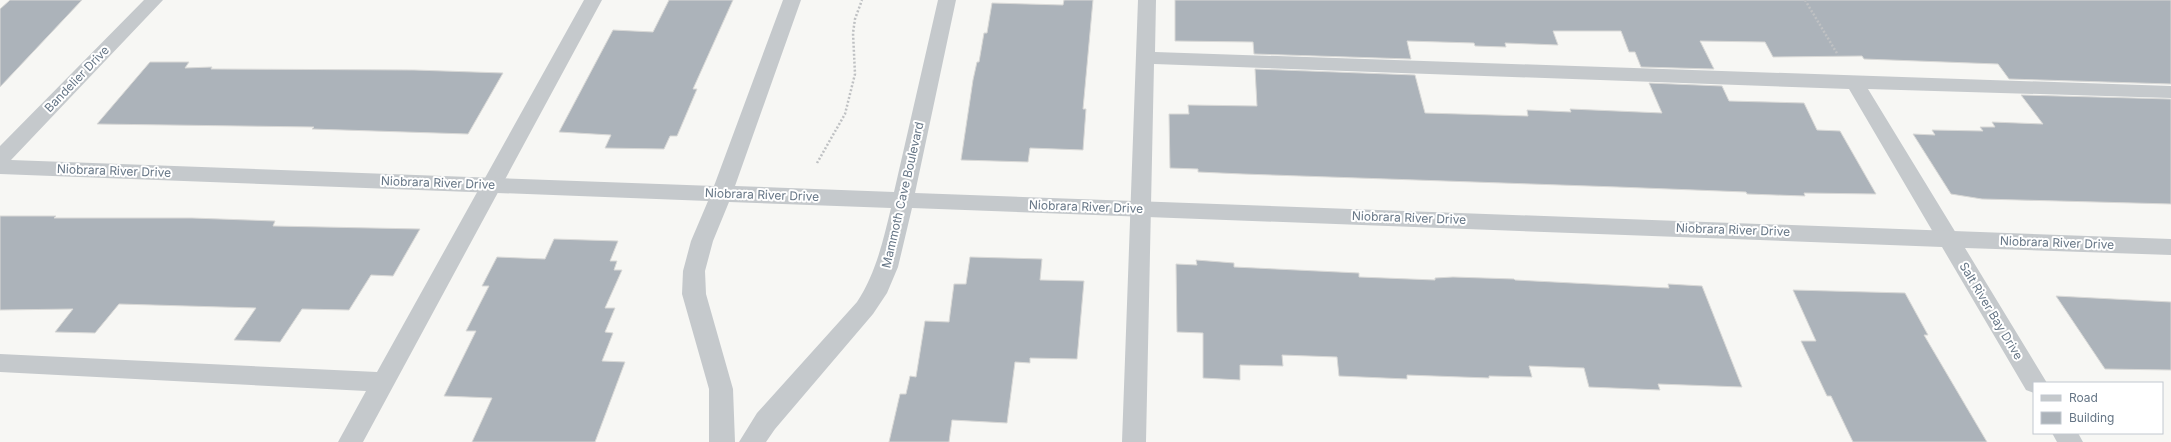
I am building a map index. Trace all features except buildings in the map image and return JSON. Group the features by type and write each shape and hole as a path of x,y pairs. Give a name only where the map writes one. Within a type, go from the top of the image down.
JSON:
{"street":[{"name":"Bandelier Drive","path":"0,159 154,0"},
{"path":"722,442 721,389 697,310 693,283 694,271 702,241 722,193 792,0"},
{"name":"Mammoth Cave Boulevard","path":"752,442 766,421 851,325 879,287 887,267 903,200 947,0"},
{"name":"Niobrara River Drive","path":"0,167 2171,247"},
{"name":"Salt River Bay Drive","path":"1948,238 2034,382"}],"lane":[{"path":"350,442 493,185 593,0"},
{"path":"1134,442 1147,0"},
{"path":"1146,58 1855,83 2171,92"},
{"path":"1855,83 1948,238"},
{"path":"0,363 384,382"}],"path":[{"path":"817,163 845,114 855,74 852,34 855,19 862,0"},
{"path":"1805,0 1855,83"}]}
